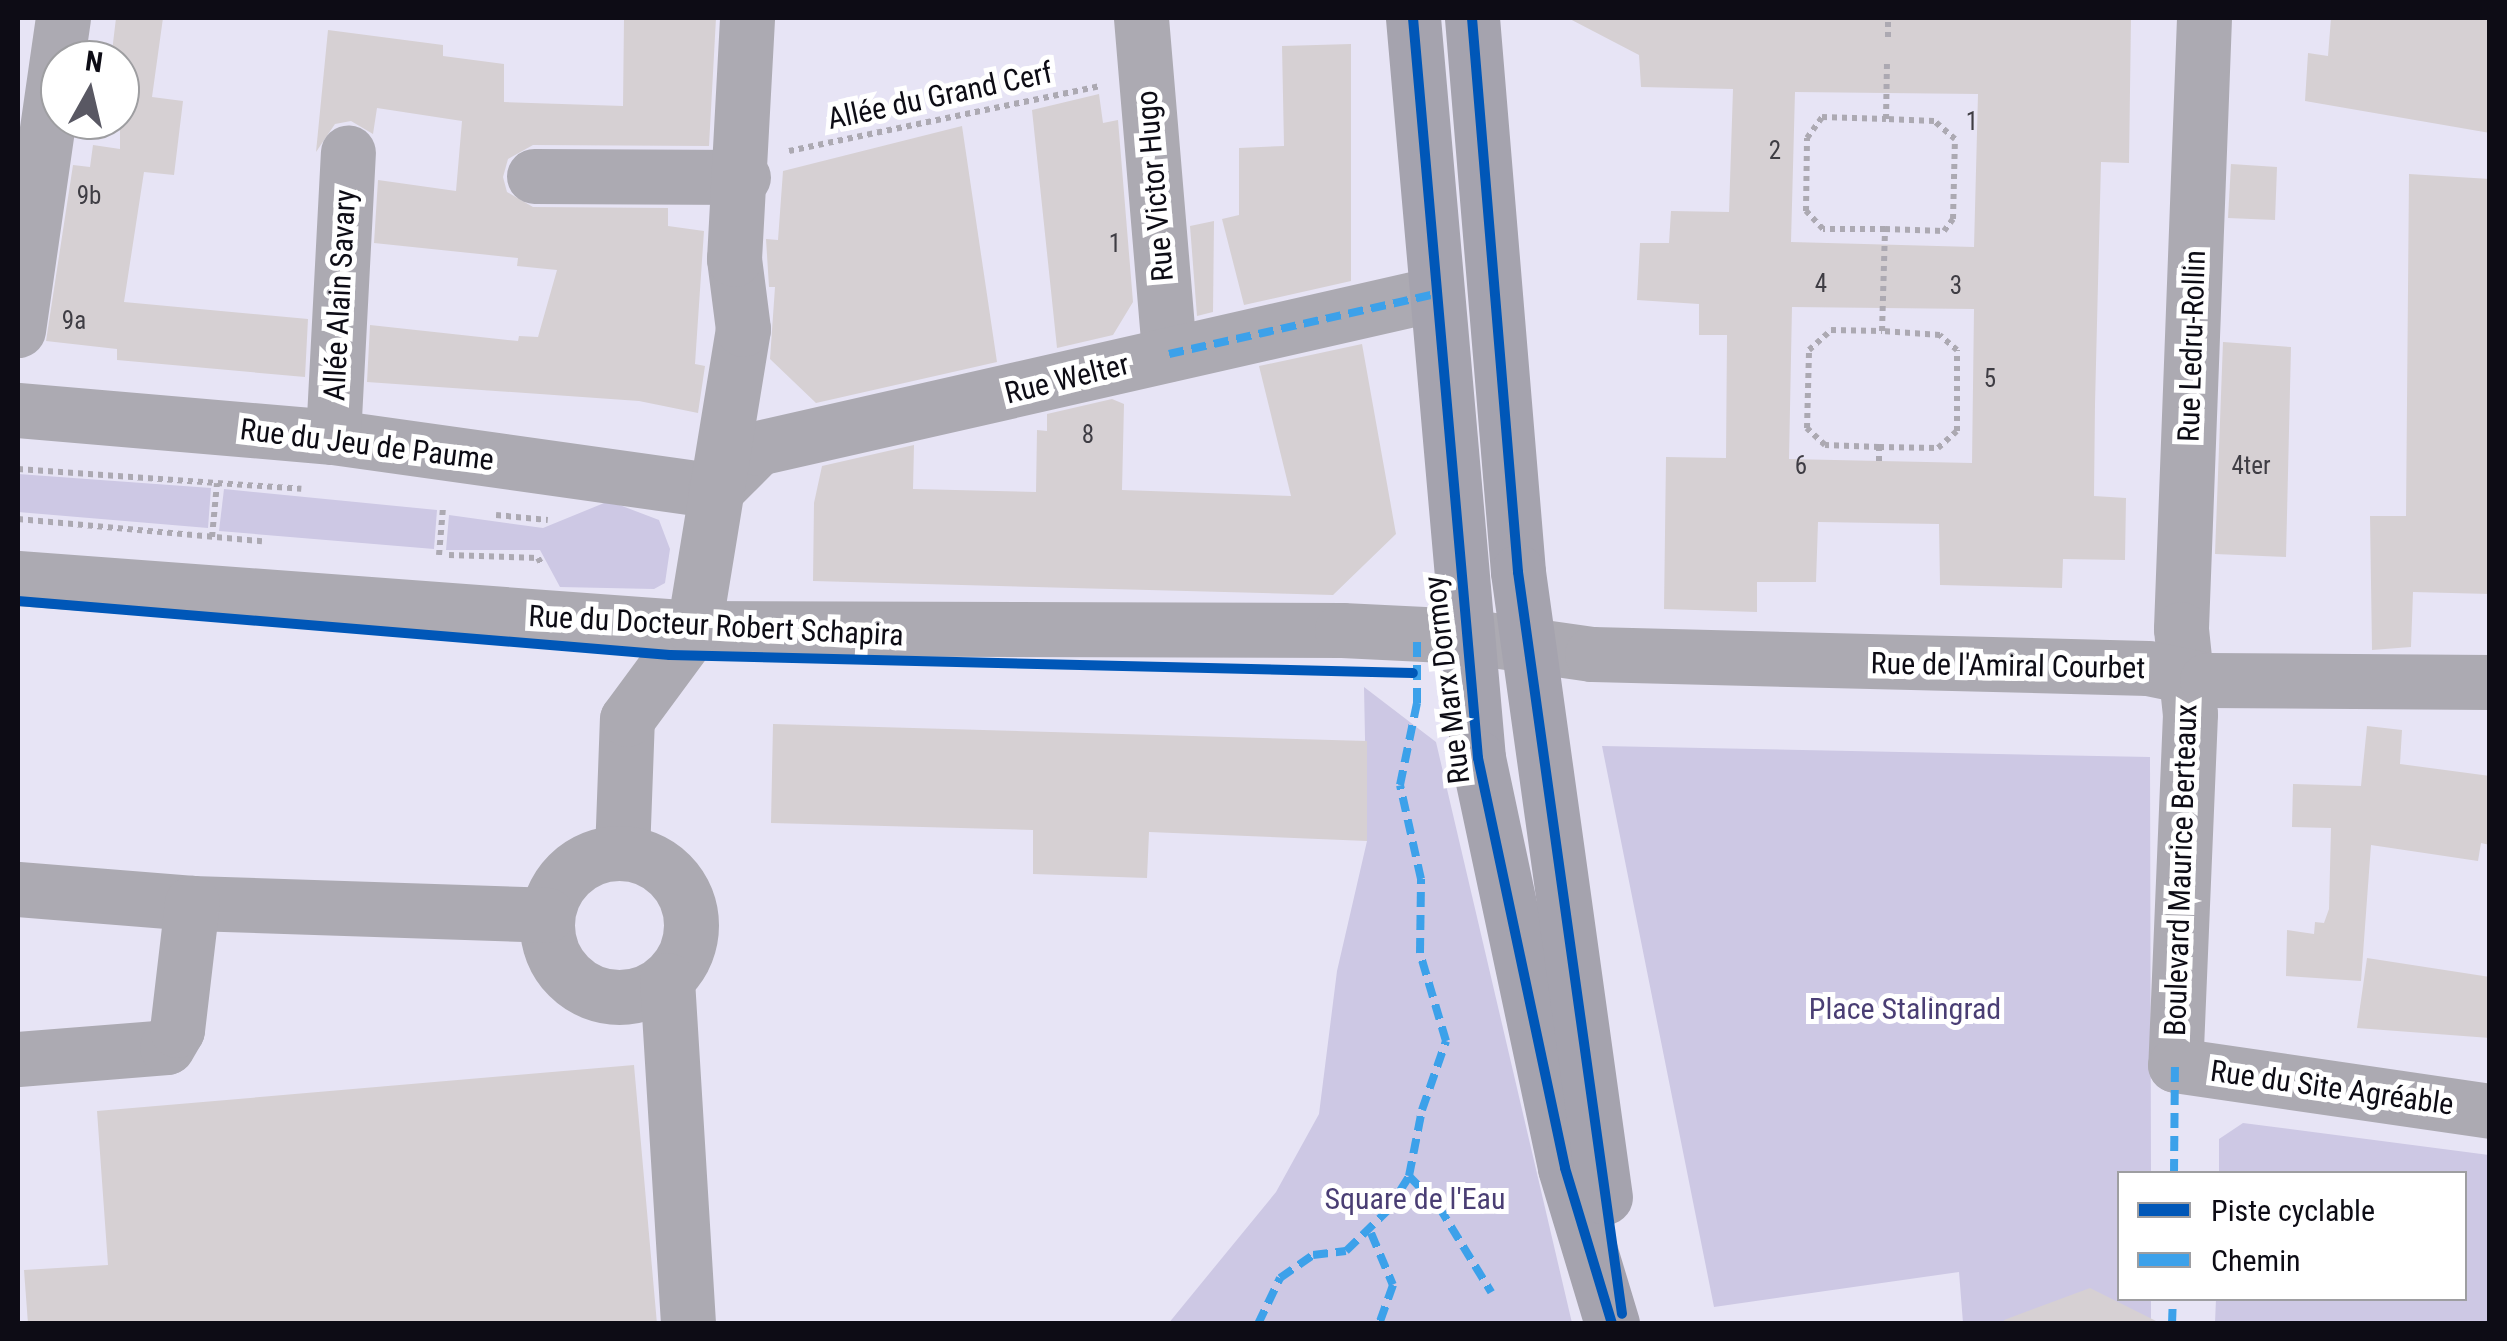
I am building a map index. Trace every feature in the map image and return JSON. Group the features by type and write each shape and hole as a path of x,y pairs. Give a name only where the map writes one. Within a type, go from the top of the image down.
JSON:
{"main road":[{"name":"Rue Marx Dormoy","path":"1413,18 1478,758 1564,1168 1612,1324"},
{"path":"1472,18 1527,644 1623,1324"}],"street":[{"path":"18,330 63,18"},
{"path":"622,853 626,719 694,628 743,328 734,260 744,168 748,18"},
{"name":"Rue Victor Hugo","path":"1141,18 1168,354"},
{"name":"Rue Ledru-Rollin","path":"2186,674 2181,629 2204,18"},
{"name":"Allée Alain Savary","path":"333,437 348,152"},
{"path":"534,176 744,168"},
{"name":"Rue Welter","path":"714,491 758,448 1435,294"},
{"name":"Rue du Jeu de Paume","path":"18,410 333,437 714,491"},
{"name":"Rue du Docteur Robert Schapira","path":"18,578 694,628 1342,630 1465,636 1527,644"},
{"name":"Rue de l'Amiral Courbet","path":"1527,644 1592,654 2186,674 2207,680 2488,682"},
{"name":"Boulevard Maurice Berteaux","path":"2175,1065 2190,714 2186,674"},
{"path":"667,980 627,997 584,989 554,958 547,915 553,894 581,864 622,853 666,871 690,913 690,938 667,980 688,1324"},
{"path":"18,889 192,903 547,915"},
{"path":"18,1059 167,1046 177,1030 192,903"},
{"name":"Rue du Site Agréable","path":"2175,1065 2490,1111"}],"path":[{"path":"1888,18 1888,37"},
{"path":"1886,119 1887,62"},
{"path":"1822,117 1886,119 1934,121 1955,139 1953,219 1944,231 1823,229 1806,211 1807,138 1822,117"},
{"path":"1882,332 1885,230"},
{"path":"1831,330 1940,335 1957,350 1957,430 1938,448 1880,447 1825,445 1807,428 1809,350 1831,330"},
{"path":"1880,447 1880,461"},
{"path":"18,469 305,490"},
{"path":"482,513 540,523 570,512 608,476"},
{"path":"212,537 217,484"},
{"path":"426,504 463,510"},
{"path":"439,555 444,507"}],"green space":[{"path":"18,474 211,488 208,528 18,512"},
{"path":"224,489 437,510 434,549 219,531"},
{"path":"609,501 659,520 670,549 665,583 654,589 560,587 540,550 446,550 449,515 543,528"},
{"name":"Square de l'Eau","path":"1364,687 1436,742 1572,1323 1168,1324 1276,1192 1319,1114 1337,971 1367,841"},
{"name":"Place Stalingrad","path":"1602,746 2150,757 2151,1171 2117,1171 2117,1301 2151,1301 2151,1323 1963,1323 1959,1272 1714,1307"},
{"path":"2243,1123 2489,1155 2489,1323 2215,1323 2216,1301 2467,1301 2467,1171 2219,1171 2219,1139"}],"building":[{"path":"116,18 163,18 152,97 183,101 174,175 144,172 124,302 308,319 305,377 117,360 117,349 46,341 73,165 90,167 93,145 120,149 120,140 140,140 140,40 113,40"},
{"path":"624,18 716,18 709,146 533,145 508,159 503,177 507,192 533,207 668,208 668,226 704,231 695,364 705,366 698,413 639,401 367,382 370,325 518,341 519,336 538,337 557,270 517,266 518,258 374,243 378,180 456,191 462,121 377,108 373,134 351,121 335,124 316,152 328,30 443,45 443,56 504,64 504,102 623,106"},
{"path":"1568,18 2131,18 2129,163 2101,162 2095,404 2094,496 2126,498 2125,560 2063,559 2062,588 1940,585 1939,524 1818,522 1816,582 1757,582 1757,612 1664,609 1666,457 1726,458 1727,335 1699,335 1699,304 1637,300 1640,243 1669,243 1671,211 1729,212 1733,89 1641,87 1639,55","holes":["1795,92 1978,94 1974,247 1791,242","1792,307 1974,309 1972,463 1789,459"]},
{"path":"2331,18 2490,18 2490,133 2305,101 2308,53 2328,56"},
{"path":"1351,44 1351,281 1244,305 1222,219 1239,215 1239,148 1284,146 1282,46"},
{"path":"1099,94 1103,123 1118,120 1133,302 1113,335 1057,348 1032,110"},
{"path":"962,126 997,362 816,403 770,359 775,287 769,287 766,239 778,240 783,171"},
{"path":"2231,164 2277,167 2275,220 2228,218"},
{"path":"2409,174 2490,179 2490,594 2413,592 2411,647 2372,650 2370,516 2406,516"},
{"path":"1214,221 1213,312 1197,316 1190,226"},
{"path":"2223,342 2291,347 2286,557 2215,554"},
{"path":"1362,344 1396,534 1333,595 813,581 814,503 822,466 914,445 913,489 1036,492 1037,430 1047,431 1047,414 1112,399 1124,404 1122,490 1291,496 1259,366"},
{"path":"773,724 1367,741 1367,841 1149,832 1147,878 1033,874 1033,830 771,823"},
{"path":"2367,726 2402,730 2400,764 2490,776 2490,845 2481,843 2478,861 2371,845 2361,981 2286,976 2287,930 2314,934 2315,922 2324,923 2329,909 2331,828 2292,827 2293,784 2361,786"},
{"path":"2367,958 2490,977 2490,1038 2357,1028"},
{"path":"634,1065 657,1324 28,1324 24,1270 108,1265 97,1111"},
{"path":"2090,1288 2162,1324 2005,1324 2004,1320"}],"marked path":[{"path":"1169,354 1435,294"},
{"path":"1258,1324 1280,1278 1313,1255 1346,1251 1388,1210 1409,1176 1422,1110 1446,1041 1420,953 1421,879 1400,785 1417,703 1417,635"},
{"path":"2174,1171 2175,1065"},
{"path":"1409,1176 1439,1207 1491,1292"},
{"path":"1371,1233 1393,1285 1379,1324"},
{"path":"2172,1324 2173,1301"}],"cycle path":[{"path":"1413,18 1478,758 1565,1168 1612,1324"},
{"path":"1472,18 1518,572 1622,1314"},
{"path":"18,601 670,655 1413,673"}]}
